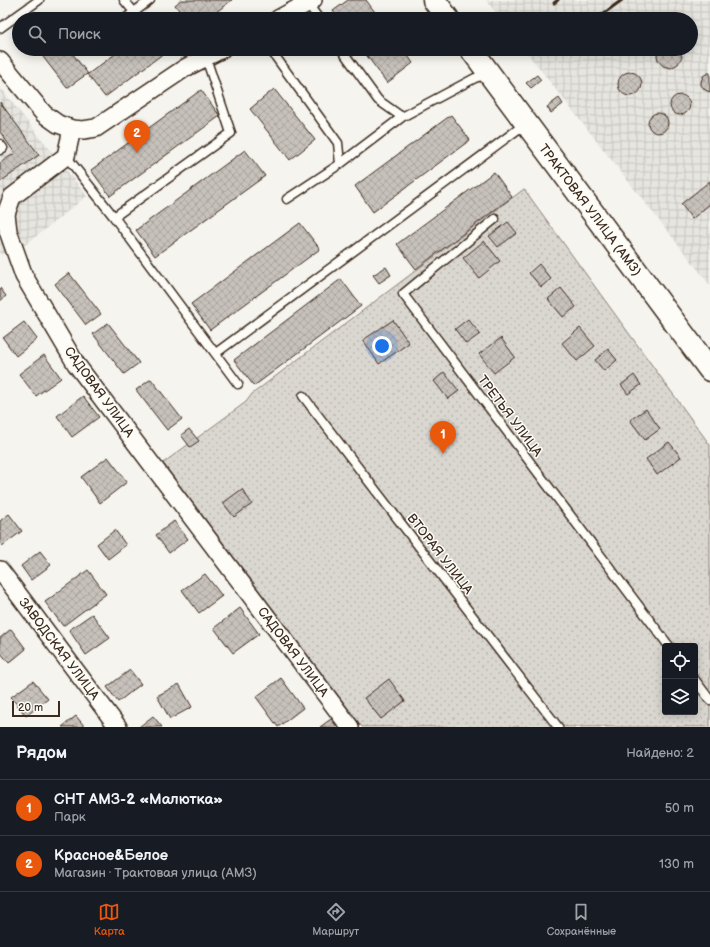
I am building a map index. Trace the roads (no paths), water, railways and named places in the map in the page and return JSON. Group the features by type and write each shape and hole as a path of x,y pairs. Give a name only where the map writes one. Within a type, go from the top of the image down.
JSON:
{"street":[{"path":"434,0 443,12"},
{"path":"291,12 310,2"},
{"path":"0,60 44,114 58,124 72,129 83,130 96,128 185,68 210,56"},
{"name":"ТРАКТОВАЯ УЛИЦА (АМЗ)","path":"476,56 710,370"},
{"path":"66,156 72,129"},
{"name":"САДОВАЯ УЛИЦА","path":"66,156 6,202 8,231 24,276 76,364 350,727"},
{"name":"ЗАВОДСКАЯ УЛИЦА","path":"0,570 118,727"}],"lane":[{"path":"22,12 39,0"},
{"path":"124,0 134,12 150,0"},
{"path":"310,2 315,12"},
{"path":"0,28 12,19"},
{"path":"275,56 338,143 340,164"},
{"path":"345,56 378,100 402,117"},
{"path":"114,217 231,133 206,58"},
{"path":"287,199 340,164 402,117 474,78 489,74"},
{"path":"216,353 526,124"},
{"path":"0,144 3,148 0,150"},
{"path":"66,156 114,217 238,384"},
{"name":"ТРЕТЬЯ УЛИЦА","path":"495,219 403,294 667,643"},
{"name":"ВТОРАЯ УЛИЦА","path":"303,396 558,727"},
{"path":"698,684 710,700"}],"railway":[{"path":"554,3 558,0"},
{"path":"606,12 622,0"}],"place":[{"name":"Красное&Белое","path":"137,153"},
{"name":"СНТ АМЗ-2 «Малютка»","path":"443,454"}]}
